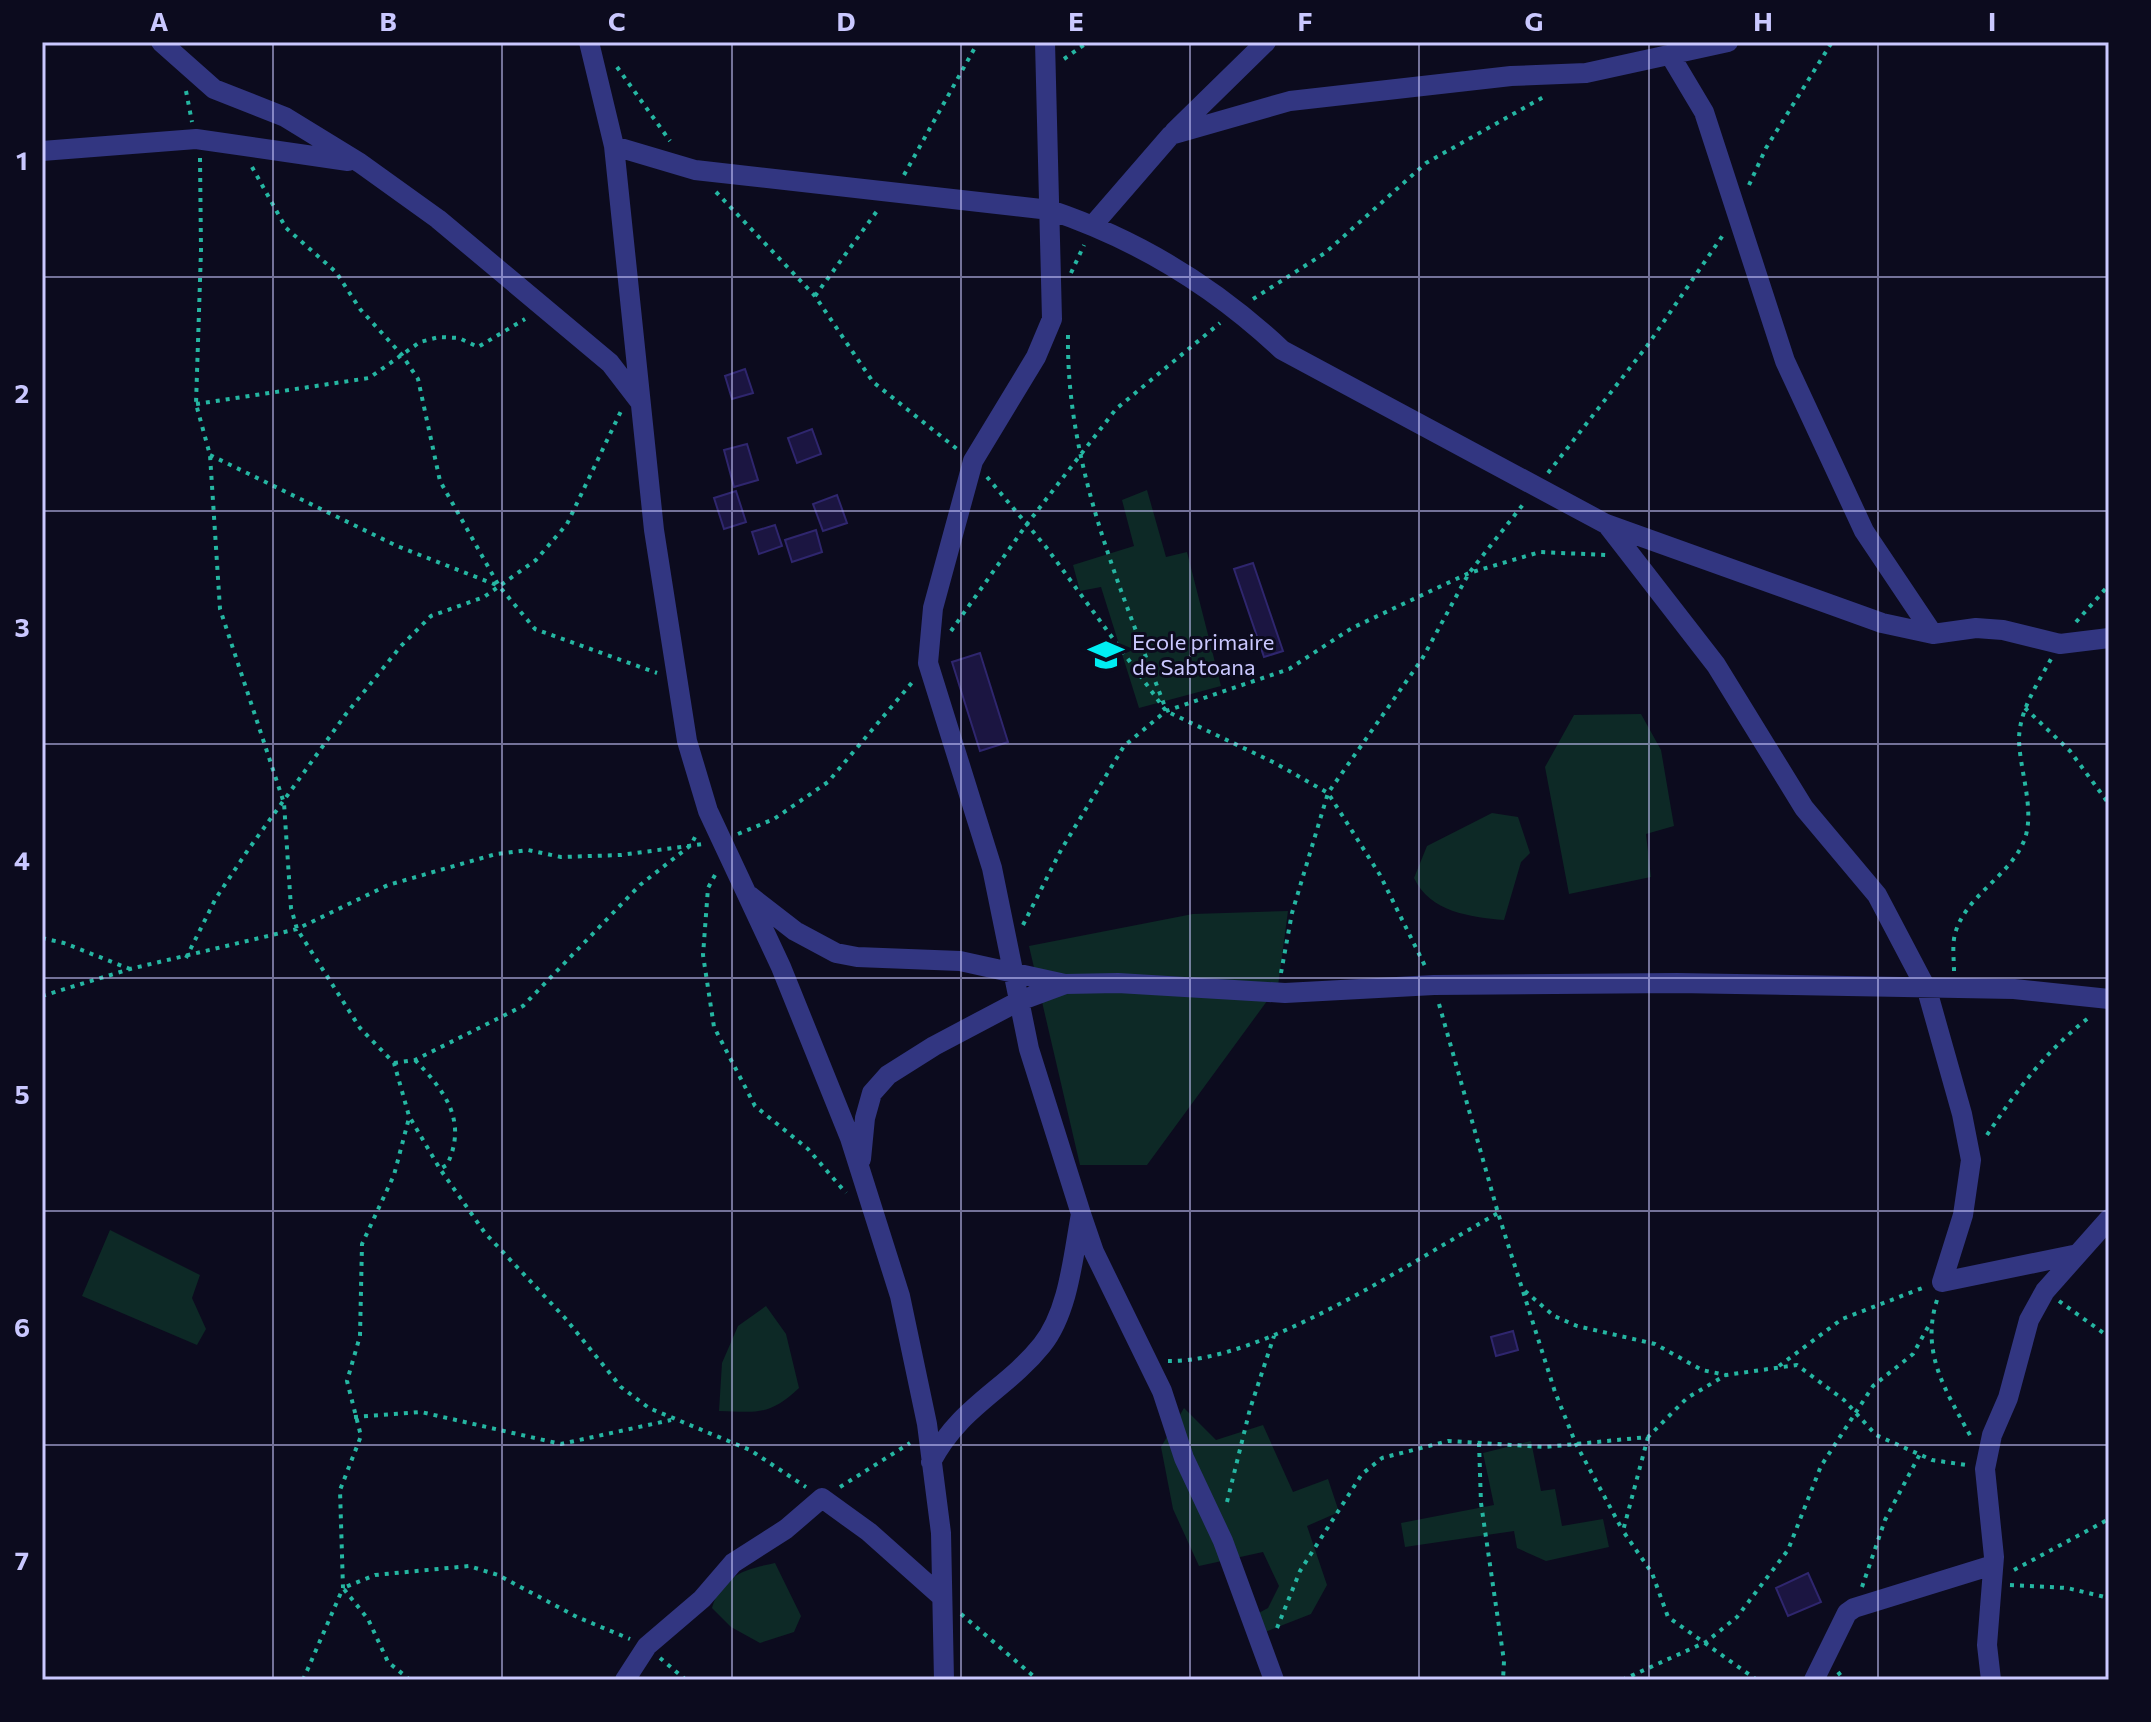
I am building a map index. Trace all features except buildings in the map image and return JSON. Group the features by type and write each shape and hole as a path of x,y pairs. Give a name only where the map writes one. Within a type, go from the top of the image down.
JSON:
{"street":[{"path":"161,42 214,89 285,117 360,163 438,219 610,363 635,396"},
{"path":"589,42 614,146 635,396 687,741 708,811 781,967 860,1171 900,1296 928,1435 941,1533 944,1680"},
{"path":"1045,42 1052,319 1036,357 973,461 933,608 928,663 992,868 1029,1049 1081,1214 1094,1252 1162,1391 1184,1458 1223,1541 1271,1672"},
{"path":"1093,225 1171,135 1266,42"},
{"path":"1171,135 1290,101 1511,76 1586,73 1728,42"},
{"path":"1670,55 1704,112 1785,361 1864,531 1933,634"},
{"path":"42,151 196,139 360,163"},
{"path":"614,146 695,170 1050,210 1093,225 1157,255 1238,309 1282,350 1606,524 1882,623 1933,634 1976,628 2003,630 2060,644 2109,638"},
{"path":"1606,524 1636,558 1716,665 1804,808 1877,895 1927,990 1962,1114 1971,1160 1963,1215 1942,1282 2078,1254"},
{"path":"745,891 795,931 836,953 960,961 1065,984 1118,983 1285,993 1434,985 1677,983 1927,990 2014,989 2104,1005"},
{"path":"860,1171 865,1118 872,1093 888,1075 934,1046 1019,1001 1065,984"},
{"path":"931,1462 945,1435 958,1420 1042,1345 1058,1315 1081,1214"},
{"path":"1991,1680 1987,1645 1992,1575 1985,1466 2029,1320 2045,1291 2109,1219"},
{"path":"625,1680 647,1646 702,1599 733,1563 786,1529 822,1498 869,1532 942,1597"},
{"path":"1814,1680 1847,1613 1854,1608 1992,1575"}],"path":[{"path":"179,59 202,170 196,404 210,455 220,609 284,803 291,908 297,929 360,1028 394,1063 409,1116 440,1169 485,1233 565,1318 621,1387 641,1404 739,1444 822,1498 903,1446 928,1435"},
{"path":"616,66 655,125 815,296 873,382 973,461 1027,524 1166,711 1275,763 1328,793 1380,875 1434,985 1498,1213 1555,1392 1576,1444 1623,1531 1652,1573 1668,1617 1757,1680"},
{"path":"42,996 130,969 297,929 388,885 496,854 528,850 561,857 621,855 691,845 723,848 774,819 828,782 928,663 1027,524 1116,409 1238,309 1325,253 1426,163 1586,73"},
{"path":"239,145 286,228 336,272 360,309 402,355 418,379 440,481 499,586 535,629 678,681"},
{"path":"196,404 369,378 420,342 439,337 459,338 478,347 491,342 544,306"},
{"path":"1068,320 1068,364 1080,456 1100,533 1166,711"},
{"path":"186,958 216,898 346,714 401,646 431,616 484,597 536,560 567,524 635,396"},
{"path":"210,455 397,546 499,586"},
{"path":"1009,955 1061,850 1124,746 1166,711 1289,669 1352,628 1469,573 1540,552 1636,558"},
{"path":"1954,990 1955,935 1966,915 2012,861 2025,840 2027,815 2019,736 2025,708 2060,644 2109,585"},
{"path":"2025,708 2070,751 2109,804"},
{"path":"394,1063 415,1060 523,1006 640,885 691,845 708,811"},
{"path":"723,848 708,888 703,955 714,1027 755,1106 808,1149 851,1199"},
{"path":"42,938 64,943 130,969"},
{"path":"1971,1160 2020,1085 2066,1035 2104,1005"},
{"path":"415,1060 445,1091 456,1128 454,1151 447,1165 440,1169"},
{"path":"303,1680 343,1588 340,1490 361,1436 347,1381 360,1336 362,1244 394,1175 409,1116"},
{"path":"1148,1361 1214,1357 1274,1336 1498,1213"},
{"path":"1622,1680 1706,1642 1737,1617 1772,1574 1788,1550 1821,1466 1873,1386 1913,1354 1928,1327 1942,1282"},
{"path":"1776,1368 1842,1319 1893,1297 1942,1282"},
{"path":"1525,1291 1554,1316 1577,1326 1655,1344 1702,1370 1726,1375 1797,1365 1856,1414 1876,1435 1920,1454 1985,1466"},
{"path":"1928,1327 1933,1355 1952,1402 1985,1466"},
{"path":"1227,1504 1250,1409 1274,1336"},
{"path":"1623,1531 1648,1437 1687,1398 1726,1375"},
{"path":"354,1417 421,1412 561,1444 673,1419"},
{"path":"1271,1672 1282,1611 1300,1571 1362,1474 1382,1458 1448,1441 1576,1444 1648,1437"},
{"path":"1479,1443 1481,1503 1504,1661 1503,1680"},
{"path":"1854,1608 1885,1520 1920,1454"},
{"path":"1992,1575 2109,1519"},
{"path":"343,1588 375,1575 469,1566 498,1575 577,1617 647,1646 686,1680"},
{"path":"1992,1575 2109,1598"},
{"path":"343,1588 368,1619 388,1662 410,1680"},
{"path":"942,1597 1038,1680"}],"green space":[{"path":"1147,490 1166,557 1187,552 1221,686 1139,708 1101,587 1080,591 1073,565 1134,546 1122,500"},
{"path":"1641,714 1661,750 1674,826 1646,834 1651,877 1569,894 1545,767 1574,715"},
{"path":"1492,813 1518,817 1530,853 1521,862 1504,920 1452,911 1430,898 1414,878 1427,846"},
{"path":"1288,911 1278,986 1147,1165 1080,1165 1029,946 1193,914"},
{"path":"110,1230 200,1275 192,1298 206,1329 197,1345 82,1296"},
{"path":"766,1306 786,1334 799,1388 771,1408 744,1412 719,1411 722,1363 738,1326"},
{"path":"1184,1408 1216,1440 1263,1425 1293,1492 1328,1479 1339,1512 1307,1526 1327,1585 1311,1614 1260,1634 1253,1616 1268,1608 1279,1586 1263,1552 1199,1566 1173,1509 1161,1447"},
{"path":"1531,1441 1541,1491 1555,1489 1562,1526 1603,1519 1609,1547 1546,1561 1517,1548 1514,1531 1405,1547 1401,1523 1494,1505 1483,1453"},
{"path":"775,1563 801,1616 794,1632 760,1643 731,1627 712,1608 722,1588 736,1575"}],"place":[{"name":"Ecole primaire de Sabtoana","path":"1106,655"}]}
